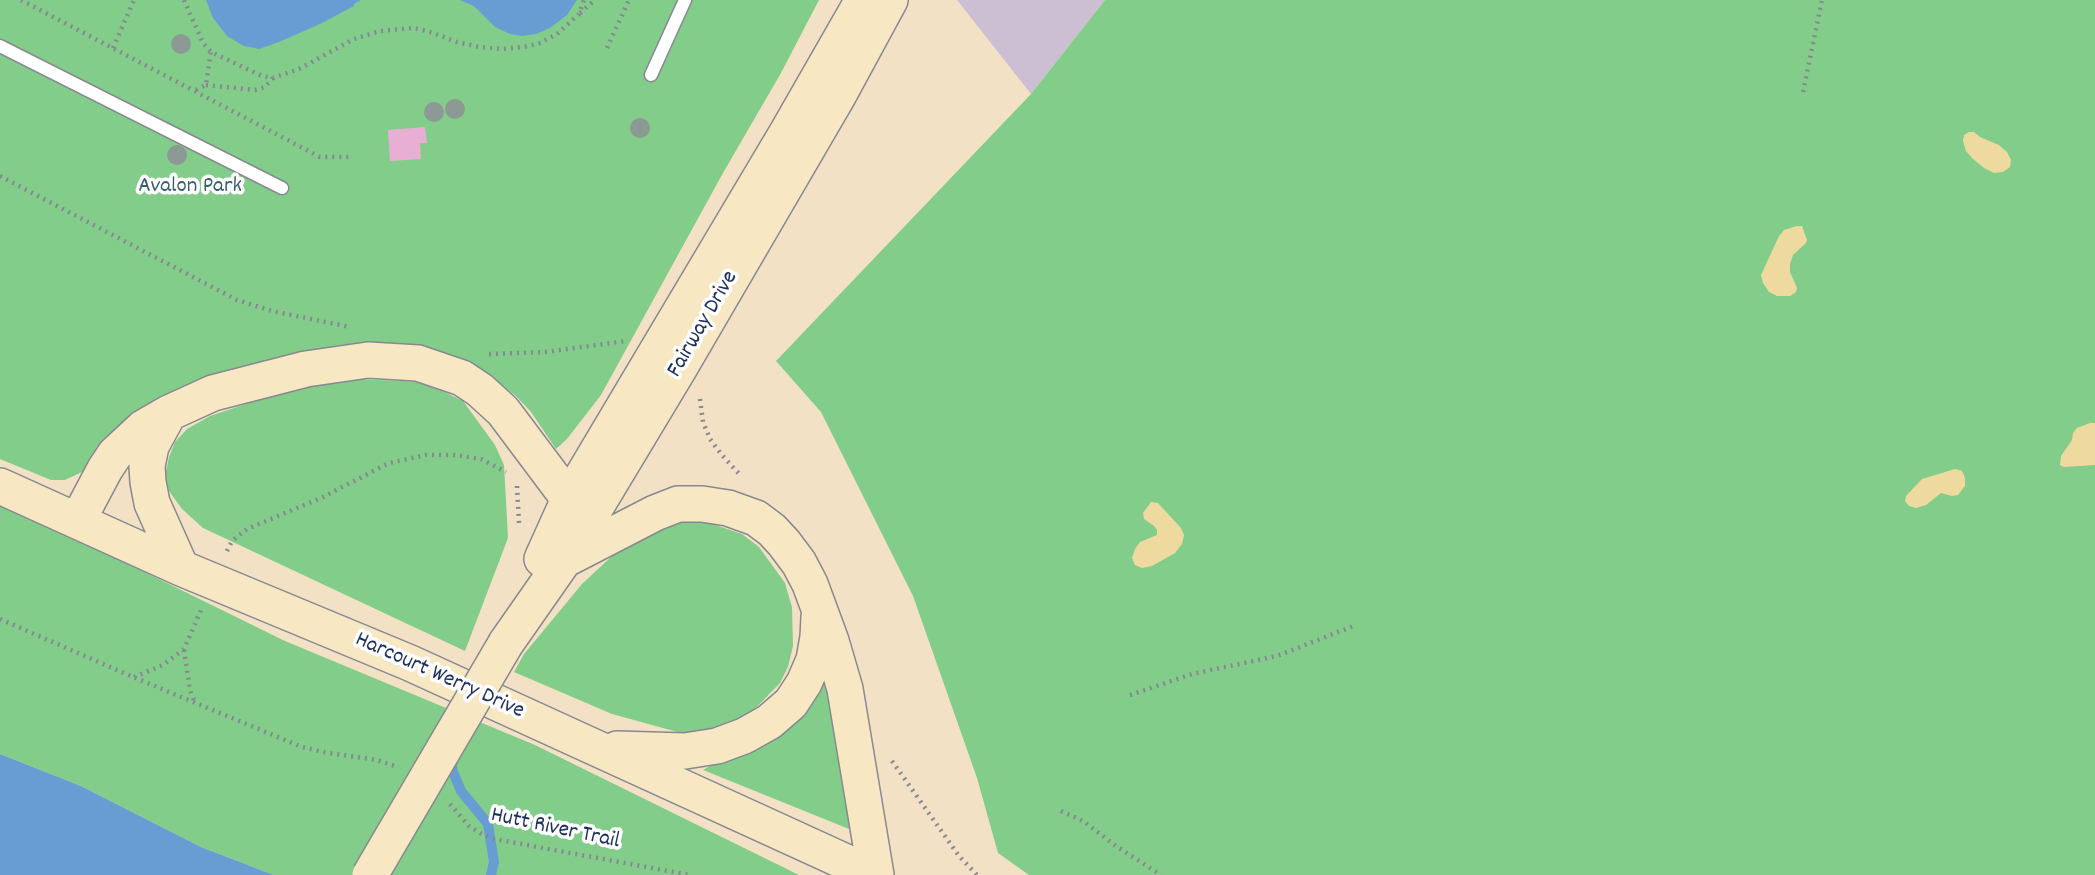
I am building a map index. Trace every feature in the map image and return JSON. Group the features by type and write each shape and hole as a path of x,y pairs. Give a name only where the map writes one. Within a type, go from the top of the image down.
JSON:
{"main road":[{"name":"Fairway Drive","path":"370,875 506,642 863,0"},
{"name":"Fairway Drive","path":"506,642 564,560 585,498 687,355 838,96 890,0"},
{"path":"78,520 115,454 143,428 169,413 213,393 306,369 368,360 418,363 462,379 480,390 585,498"},
{"path":"169,413 151,446 147,474 152,503 181,568"},
{"name":"Harcourt Werry Drive","path":"0,486 181,568 410,663 875,875"},
{"path":"564,560 678,504 702,503 728,508 756,518 785,543 810,584 845,689 875,875"},
{"path":"602,749 685,751 717,746 744,736 769,722 791,703 804,683 814,660 820,610"}],"lane":[{"path":"651,75 685,0"},
{"path":"0,46 282,188"}],"path":[{"path":"21,0 320,157 352,157"},
{"path":"113,48 134,0"},
{"path":"184,0 203,43 211,51 262,76 273,78"},
{"path":"579,14 584,0"},
{"path":"195,90 206,85 256,90 273,78 299,69 354,39 380,31 413,29 468,45 502,49 524,47 540,43 556,34 595,0"},
{"path":"607,48 629,0"},
{"path":"1803,92 1822,0"},
{"path":"206,85 211,51"},
{"path":"133,677 163,665 184,649 232,541 247,529 321,498 389,463 426,455 481,459 517,478"},
{"path":"0,619 302,747 377,760 408,772"},
{"path":"1130,695 1192,674 1277,656 1356,625"},
{"path":"184,649 190,690 195,703"},
{"name":"Hutt River Trail","path":"445,799 480,833 499,839 690,875"},
{"path":"1061,811 1083,821 1161,875"}],"shaded area":[{"path":"957,0 1105,0 1031,94"}],"green space":[{"name":"Avalon Park","path":"0,0 819,0 601,395 556,449 531,412 516,396 469,365 325,351 95,461 82,472 65,480 51,480 0,459"},
{"path":"1105,0 2095,0 2095,875 1029,875 998,853 977,778 913,596 821,412 776,361 1031,94"},
{"path":"331,378 424,382 463,401 495,445 504,465 508,538 465,651 203,528 182,509 169,491 165,476 169,457 175,442 187,429 210,416"},
{"path":"0,501 285,641 535,745 799,875 274,875 201,847 81,786 0,754"},
{"path":"698,519 742,534 759,547 785,583 792,607 793,646 788,667 780,683 747,717 705,735 681,733 612,714 514,672 524,654 582,584 612,556 643,534"},
{"path":"824,675 853,791 849,829 703,770 722,759"}],"sand":[{"path":"1969,132 1999,145 2011,160 2010,167 2003,172 1994,173 1973,159 1966,151 1963,141 1964,135"},
{"path":"1802,226 1807,240 1793,255 1790,264 1796,292 1790,296 1777,296 1769,292 1761,275 1779,236 1784,230"},
{"path":"2095,423 2095,465 2060,465 2061,456 2072,440 2073,433 2077,428"},
{"path":"1955,469 1962,471 1965,478 1965,486 1958,495 1941,493 1926,505 1916,508 1905,501 1906,496 1922,479"},
{"path":"1151,502 1158,503 1184,535 1182,544 1175,553 1152,566 1142,568 1135,565 1132,558 1140,542 1157,535 1154,526 1144,519 1143,513"}],"water":[{"path":"206,0 361,0 320,24 259,49 244,46 227,36 213,18"},
{"path":"460,0 577,0 567,15 550,28 522,36 495,27 474,6"},
{"path":"0,754 81,786 201,847 274,875 0,875"}],"building":[{"path":"425,127 427,143 420,143 421,159 390,161 388,130"}],"waterway":[{"path":"450,757 461,791 488,824 494,862 491,875"}]}
